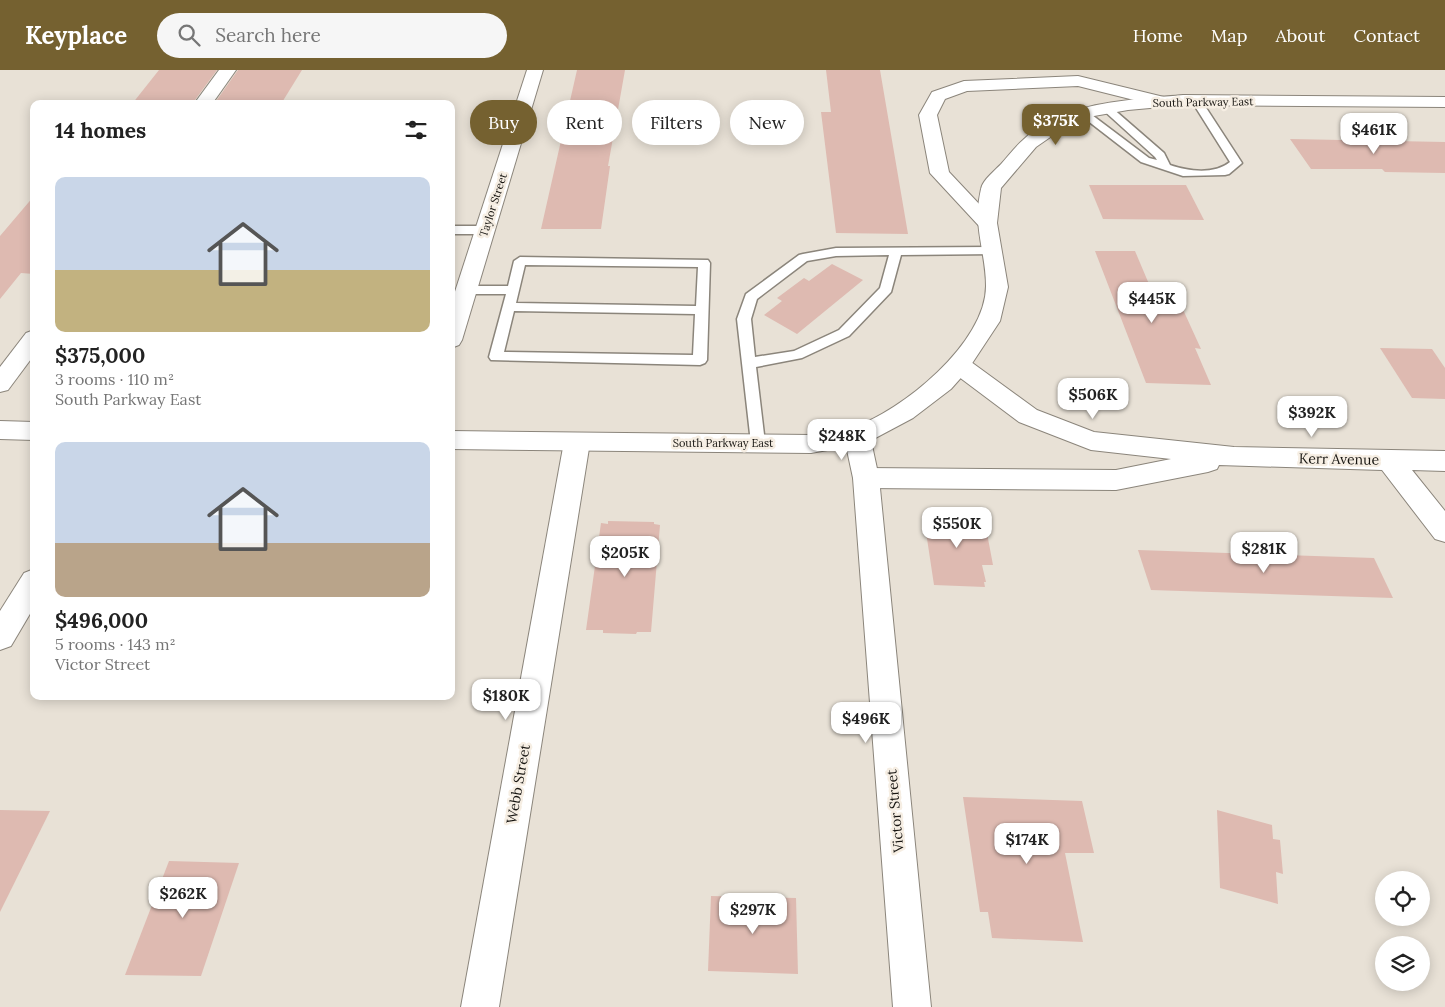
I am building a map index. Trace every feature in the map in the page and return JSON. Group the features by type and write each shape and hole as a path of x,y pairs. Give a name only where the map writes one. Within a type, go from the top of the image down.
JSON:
{"street":[{"path":"207,100 228,70"},
{"name":"Taylor Street","path":"455,327 535,70"},
{"path":"986,223 940,173 928,115 938,96 964,78 1000,83 1078,81 1162,102"},
{"name":"South Parkway East","path":"455,440 811,444 857,436 904,412 943,383 959,364 989,321 997,287 986,223 991,187 1030,143 1056,125 1084,114 1107,109 1162,102 1196,100 1445,102"},
{"path":"0,384 30,343"},
{"path":"959,364 1028,416 1091,441 1234,457"},
{"path":"0,430 30,431"},
{"name":"Victor Street","path":"857,436 866,478 912,1007"},
{"name":"Webb Street","path":"480,1007 577,442"},
{"path":"866,478 1116,480 1234,457"},
{"name":"Kerr Avenue","path":"1234,457 1445,461"},
{"path":"1390,461 1445,531"},
{"path":"0,637 30,588"}],"lane":[{"path":"1084,114 1145,160 1187,174 1225,172 1236,163 1196,100"},
{"path":"1107,109 1160,155 1166,166"},
{"path":"455,230 484,230"},
{"path":"758,443 744,320 751,297 804,258 836,252 992,251"},
{"path":"749,363 797,354 844,333 868,310 886,288 896,252"},
{"path":"520,261 704,263 700,360 496,357 513,290 520,261"},
{"path":"466,290 513,290"},
{"path":"509,308 702,310"}],"building":[{"path":"159,70 217,70 195,100 135,100"},
{"path":"238,70 302,70 283,100 217,100"},
{"path":"577,70 625,70 620,100 570,100"},
{"path":"826,70 880,70 908,234 836,233 821,112 831,112"},
{"path":"1290,139 1445,142 1445,173 1385,172 1382,169 1311,169"},
{"path":"560,145 612,145 601,229 541,229"},
{"path":"1089,185 1186,185 1204,220 1103,219"},
{"path":"30,201 30,274 21,273 0,299 0,236"},
{"path":"1095,251 1135,251 1157,303 1180,303 1201,349 1195,348 1211,385 1146,383"},
{"path":"832,264 863,280 797,334 764,315 782,301 777,298 804,278 809,281"},
{"path":"1380,348 1432,349 1445,368 1445,399 1412,398"},
{"path":"923,512 973,513 976,528 986,528 993,565 982,565 986,582 984,582 985,587 934,585"},
{"path":"608,521 654,522 654,524 660,525 651,632 637,632 636,634 603,633 603,630 586,630 601,523 608,524"},
{"path":"1138,550 1374,558 1393,598 1151,590"},
{"path":"963,797 1082,801 1094,853 1065,853 1083,942 992,938 988,912 980,912"},
{"path":"0,810 50,811 0,912"},
{"path":"1217,810 1272,825 1273,839 1280,840 1283,874 1276,872 1278,904 1220,888"},
{"path":"169,861 239,863 201,976 125,975"},
{"path":"711,896 796,898 798,974 708,971"}]}
